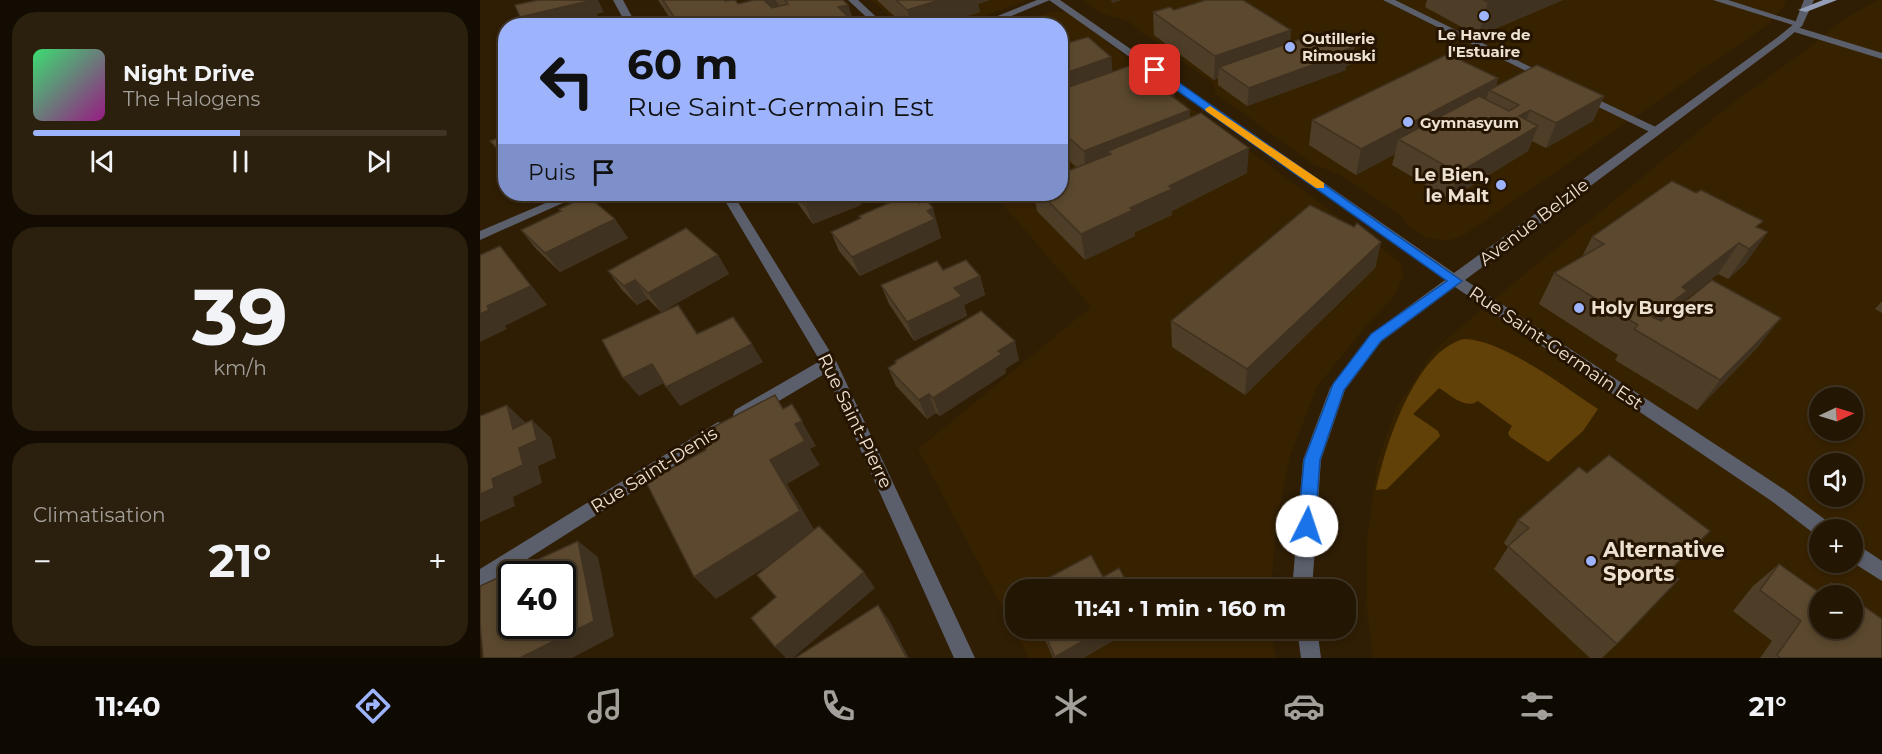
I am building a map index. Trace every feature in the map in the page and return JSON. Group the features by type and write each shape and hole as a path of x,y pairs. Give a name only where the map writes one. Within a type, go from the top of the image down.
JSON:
{"main road":[{"path":"1806,5 1832,0"}],"street":[{"path":"618,0 628,18"},
{"path":"853,0 873,18"},
{"path":"998,18 1045,0"},
{"name":"Rue Saint-Germain Est","path":"1054,0 1456,281 1809,519"},
{"path":"1388,0 1557,82"},
{"path":"1718,0 1882,56"},
{"path":"1796,26 1806,5"},
{"name":"Avenue Belzile","path":"1303,579 1312,460 1338,388 1376,338 1456,281 1796,26"},
{"path":"1576,92 1656,131"},
{"path":"480,236 561,201"},
{"name":"Rue Saint-Pierre","path":"731,201 829,363 965,658"},
{"name":"Rue Saint-Denis","path":"480,580 779,391 829,363"},
{"path":"1863,558 1882,572"},
{"path":"1308,639 1311,658"}],"shaded area":[{"path":"871,0 1028,0 978,18 893,18"},
{"path":"1083,0 1786,0 1770,23 1464,235 1448,241 1427,238 1408,226 1394,210 1340,175 1313,164 1215,93 1214,84 1126,20 1103,14"},
{"path":"1882,0 1882,658 1373,658 1367,609 1367,541 1377,464 1396,408 1430,356 1446,339 1730,105 1810,47 1842,20"},
{"path":"1051,12 1068,12 1163,87 1400,262 1404,275 1393,298 1364,328 1317,387 1290,456 1276,526 1272,579 1005,579 1005,613 918,449 1091,307 1000,201 1068,201 1068,18 1030,18"},
{"path":"1464,339 1480,341 1515,356 1598,409 1583,431 1548,462 1510,437 1508,433 1512,426 1478,401 1463,403 1439,388 1413,414 1438,431 1440,436 1387,489 1376,490 1395,426 1417,380 1431,361 1447,347"},
{"path":"1019,639 1273,639 1275,658 1029,658"}],"building":[{"path":"538,0 589,1 520,17 515,5"},
{"path":"663,0 735,0 738,4 764,0 772,8 788,4 785,0 843,0 848,5 838,7 847,16 840,18 675,18"},
{"path":"896,0 940,0 907,10"},
{"path":"1206,0 1243,0 1291,30 1215,56 1153,12 1170,7 1174,10"},
{"path":"1318,33 1329,40 1337,37 1354,47 1345,50 1348,52 1249,88 1219,67"},
{"path":"1088,37 1111,57 1068,72 1068,43"},
{"path":"1448,54 1498,78 1361,149 1312,120"},
{"path":"1132,65 1150,79 1155,77 1175,92 1169,94 1190,110 1084,151 1068,137 1068,87"},
{"path":"1537,65 1604,96 1556,123 1530,110 1519,116 1538,126 1458,173 1398,139 1479,96 1509,111 1519,105 1489,90"},
{"path":"1201,113 1249,148 1169,186 1172,189 1081,234 1048,201 1068,201 1068,171 1111,154 1108,151"},
{"path":"498,138 498,150 490,141"},
{"path":"1672,181 1696,193 1701,190 1763,221 1756,227 1768,232 1749,249 1739,243 1682,287 1687,291 1652,317 1661,321 1712,280 1781,318 1720,380 1634,329 1638,325 1554,273 1604,244 1592,237"},
{"path":"577,201 594,201 615,219 545,253 521,230 561,211 559,209"},
{"path":"802,201 816,201 805,205"},
{"path":"894,201 917,201 919,203 927,201 933,208 927,211 935,219 852,257 831,232 861,218 859,216"},
{"path":"1310,205 1354,227 1357,223 1381,242 1247,369 1171,321"},
{"path":"686,228 718,255 648,293 635,280 624,286 608,271"},
{"path":"500,246 531,286 487,306 489,310 480,314 480,255"},
{"path":"966,260 980,276 954,288 962,296 907,322 881,285 937,261 943,270"},
{"path":"678,305 697,334 733,317 752,344 666,387 652,364 623,378 602,340"},
{"path":"981,311 1015,341 998,351 1002,354 933,398 929,394 919,400 888,368 896,363 895,361"},
{"path":"775,395 783,409 792,404 802,421 795,424 805,441 770,460 800,511 694,577 646,482 706,450 698,435"},
{"path":"507,405 513,429 532,420 537,440 519,448 523,465 492,479 494,488 480,494 480,416"},
{"name":"Alternative Sports","path":"1609,455 1710,531 1669,571 1679,579 1617,644 1508,546 1529,528 1518,520 1579,467 1587,473"},
{"path":"819,526 864,572 775,647 751,618 776,597 757,575"},
{"path":"578,541 594,621 576,630 576,561 534,561"},
{"path":"1091,555 1103,577 1119,568 1125,579 1046,579"},
{"path":"1779,564 1809,585 1809,639 1863,639 1863,606 1882,619 1882,658 1780,658 1777,655 1801,621 1760,590"},
{"path":"498,578 498,639 558,639 520,658 483,658 480,586"},
{"path":"878,605 907,658 795,658"},
{"path":"1047,639 1087,639 1055,657"}],"slow traffic":[{"path":"1210,109 1320,186"}],"place":[{"name":"Le Havre de l'Estuaire","path":"1484,16"},
{"name":"Outillerie Rimouski","path":"1290,47"},
{"name":"Gymnasyum","path":"1408,122"},
{"name":"Le Bien, le Malt","path":"1501,185"},
{"name":"Holy Burgers","path":"1579,308"},
{"name":"Alternative Sports","path":"1591,561"}],"route":[{"path":"1155,70 1456,281 1376,338 1338,388 1312,460 1307,526"}]}
